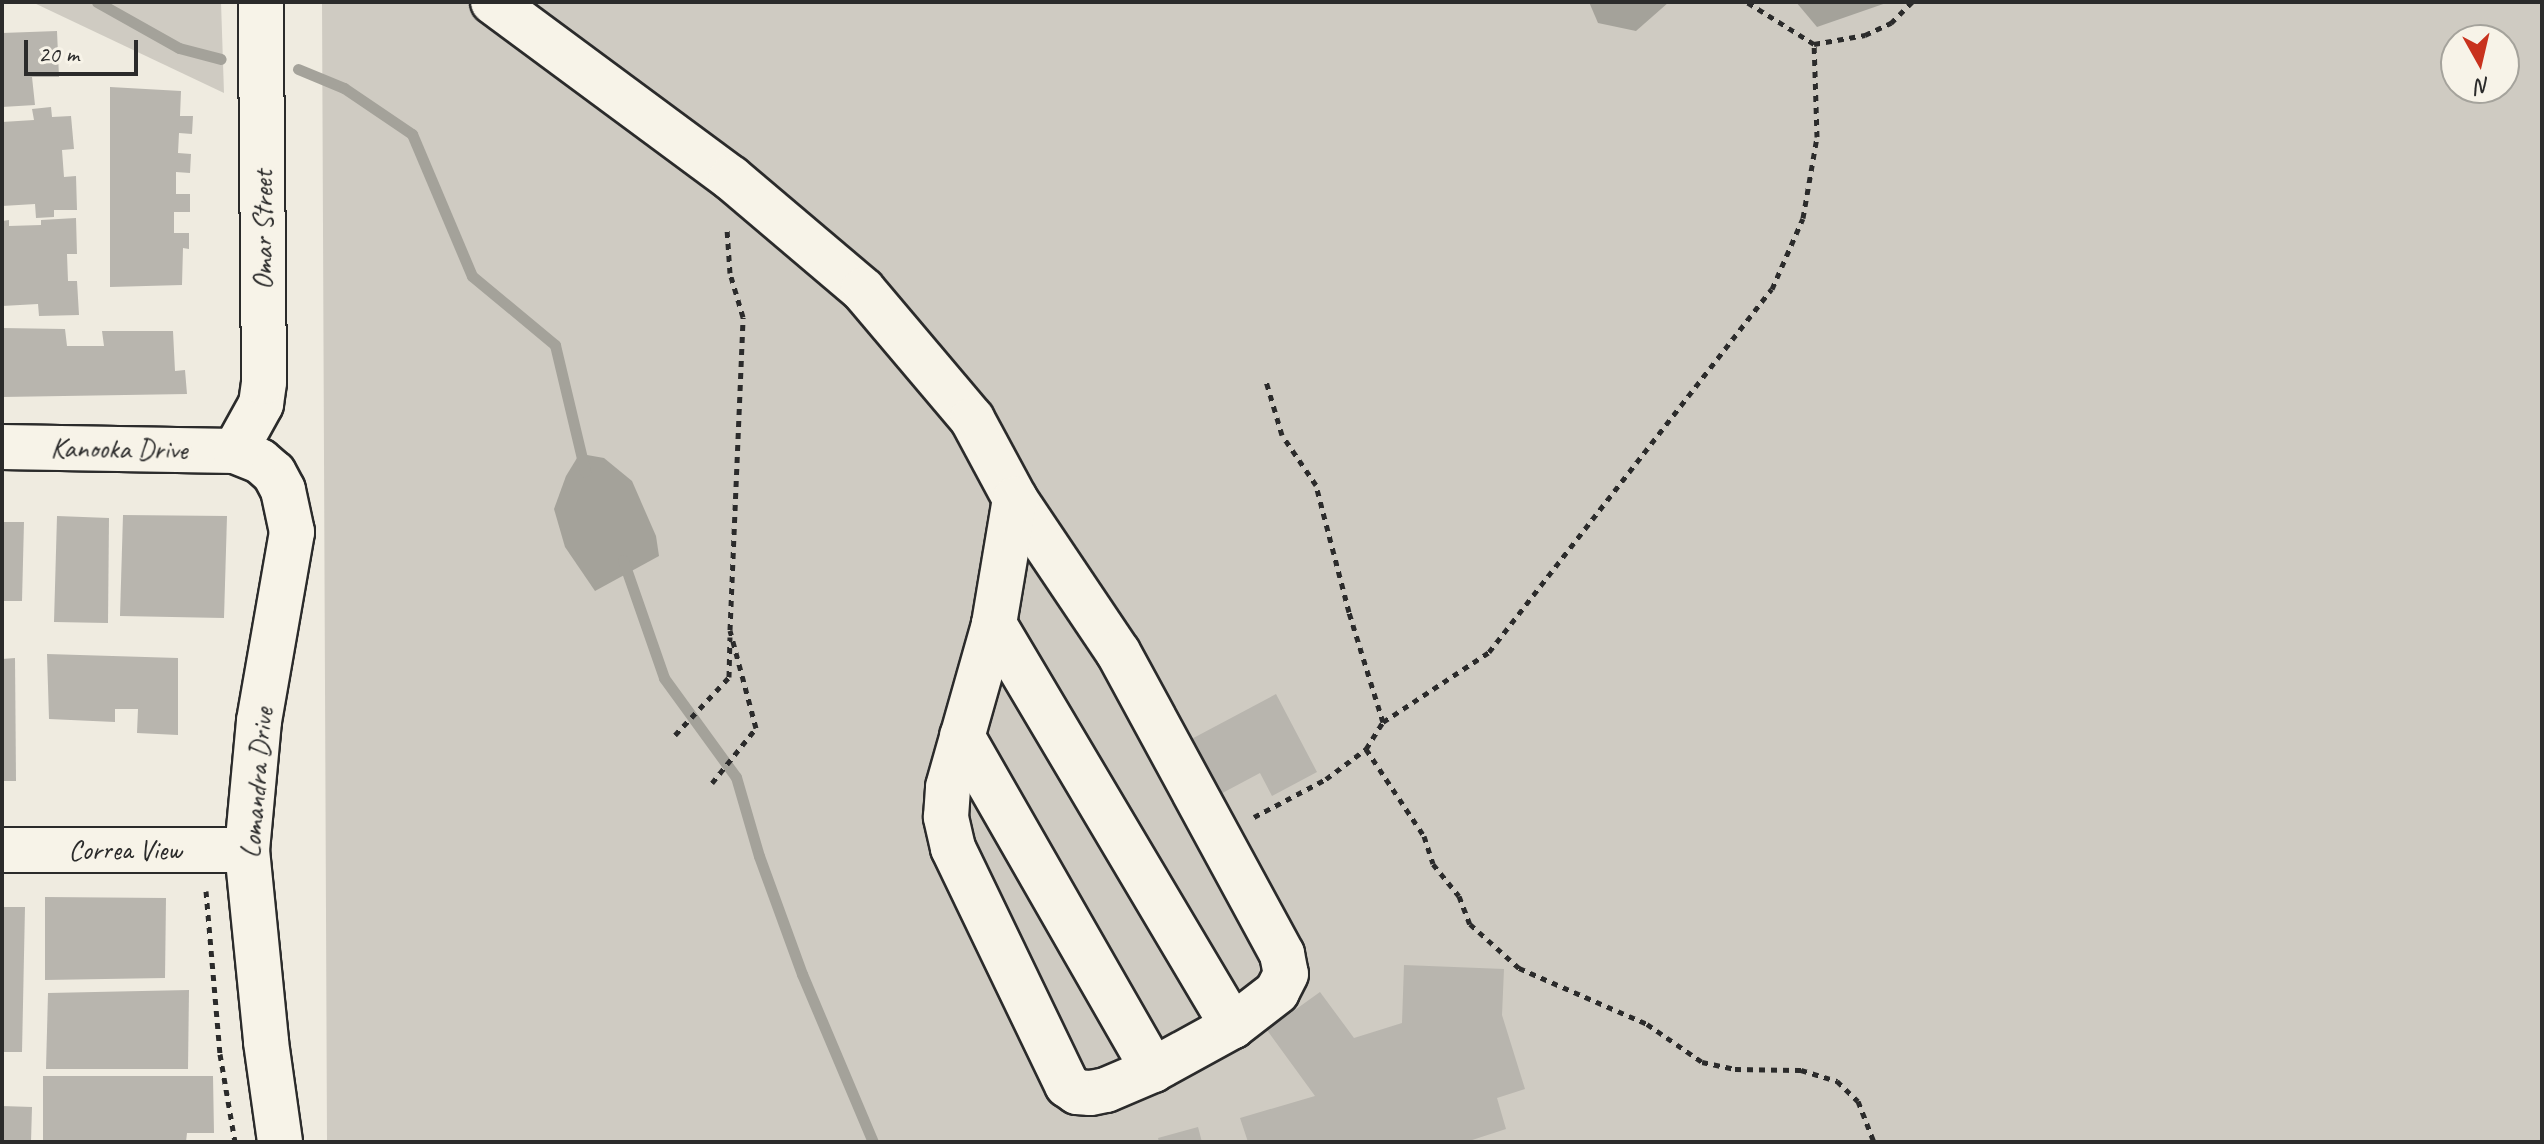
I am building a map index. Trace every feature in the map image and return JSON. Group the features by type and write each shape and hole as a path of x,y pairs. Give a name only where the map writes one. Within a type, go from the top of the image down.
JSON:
{"street":[{"name":"Omar Street","path":"235,451 261,404 264,382 261,2"},
{"path":"493,2 731,178 863,290 972,419 1015,499 1118,652 1282,954 1286,974 1277,992 1233,1026 1153,1070 1098,1092 1077,1092 1067,1085 953,848 946,817 948,787 994,624 1015,499"},
{"name":"Kanooka Drive","path":"2,447 235,451"},
{"name":"Lomandra Drive","path":"235,451 260,461 274,473 283,490 292,532 259,721 226,850 264,1027 280,1142"},
{"path":"994,624 1233,1026"},
{"path":"962,736 1153,1070"},
{"name":"Correa View","path":"2,850 226,850"}],"path":[{"path":"1747,2 1814,44 1878,29 1891,23 1912,2"},
{"path":"1217,835 1326,779 1366,749 1383,722 1489,652 1772,289 1803,218 1817,137 1814,44"},
{"path":"675,735 729,677 743,317 730,273 727,224"},
{"path":"1266,381 1282,435 1316,485 1349,612 1383,722"},
{"path":"712,783 756,728 730,630"},
{"path":"1366,749 1424,836 1433,864 1459,896 1470,924 1519,968 1647,1024 1702,1062 1735,1069 1801,1070 1837,1081 1858,1101 1874,1142"},
{"path":"226,850 211,963 220,1054 235,1142"}],"shaded area":[{"path":"32,2 221,2 224,93"},
{"path":"322,2 2542,2 2542,1142 327,1142"},
{"path":"1589,2 1669,2 1636,31 1598,23"},
{"path":"1796,2 1889,2 1817,27"},
{"path":"587,455 604,458 632,481 656,536 659,556 595,591 565,547 554,509 566,476 577,458"}],"building":[{"path":"57,31 59,77 32,77 35,105 2,107 2,33"},
{"path":"110,87 181,91 180,116 193,116 192,134 179,133 178,153 191,154 190,173 176,172 176,194 190,194 190,212 174,212 174,233 189,233 189,249 183,248 182,285 110,287"},
{"path":"51,107 52,117 71,116 74,149 62,150 64,177 76,176 77,210 54,210 54,217 36,218 35,204 2,206 2,122 34,120 32,109"},
{"path":"76,218 77,254 67,254 68,281 77,281 79,315 39,316 38,304 2,306 2,221 9,220 9,226 41,225 41,220"},
{"path":"2,328 65,329 67,346 104,346 102,331 173,331 175,371 185,370 187,394 2,397"},
{"path":"123,515 227,516 224,618 120,616"},
{"path":"57,516 109,518 108,623 54,622"},
{"path":"2,522 24,522 22,601 2,601"},
{"path":"47,654 178,658 178,735 137,733 138,709 115,709 115,722 49,719"},
{"path":"15,658 16,781 2,781 2,659"},
{"path":"1276,694 1317,772 1272,796 1260,773 1213,798 1184,743"},
{"path":"45,897 166,898 165,978 45,980"},
{"path":"2,907 25,907 22,1052 2,1052"},
{"path":"1404,965 1504,969 1502,1015 1525,1089 1497,1098 1506,1129 1466,1142 1248,1142 1240,1118 1315,1096 1267,1030 1320,992 1354,1038 1402,1023"},
{"path":"189,990 188,1069 46,1069 48,993"},
{"path":"43,1076 213,1076 214,1133 187,1133 186,1142 43,1142"},
{"path":"2,1106 32,1107 31,1142 2,1142"},
{"path":"1198,1127 1202,1142 1159,1142 1158,1138"}],"waterway":[{"path":"97,2 179,48 221,59"},
{"path":"298,69 344,88 412,134 472,276 555,345 585,471"},
{"path":"623,560 664,678 736,777 759,856 802,974 873,1142"}]}
